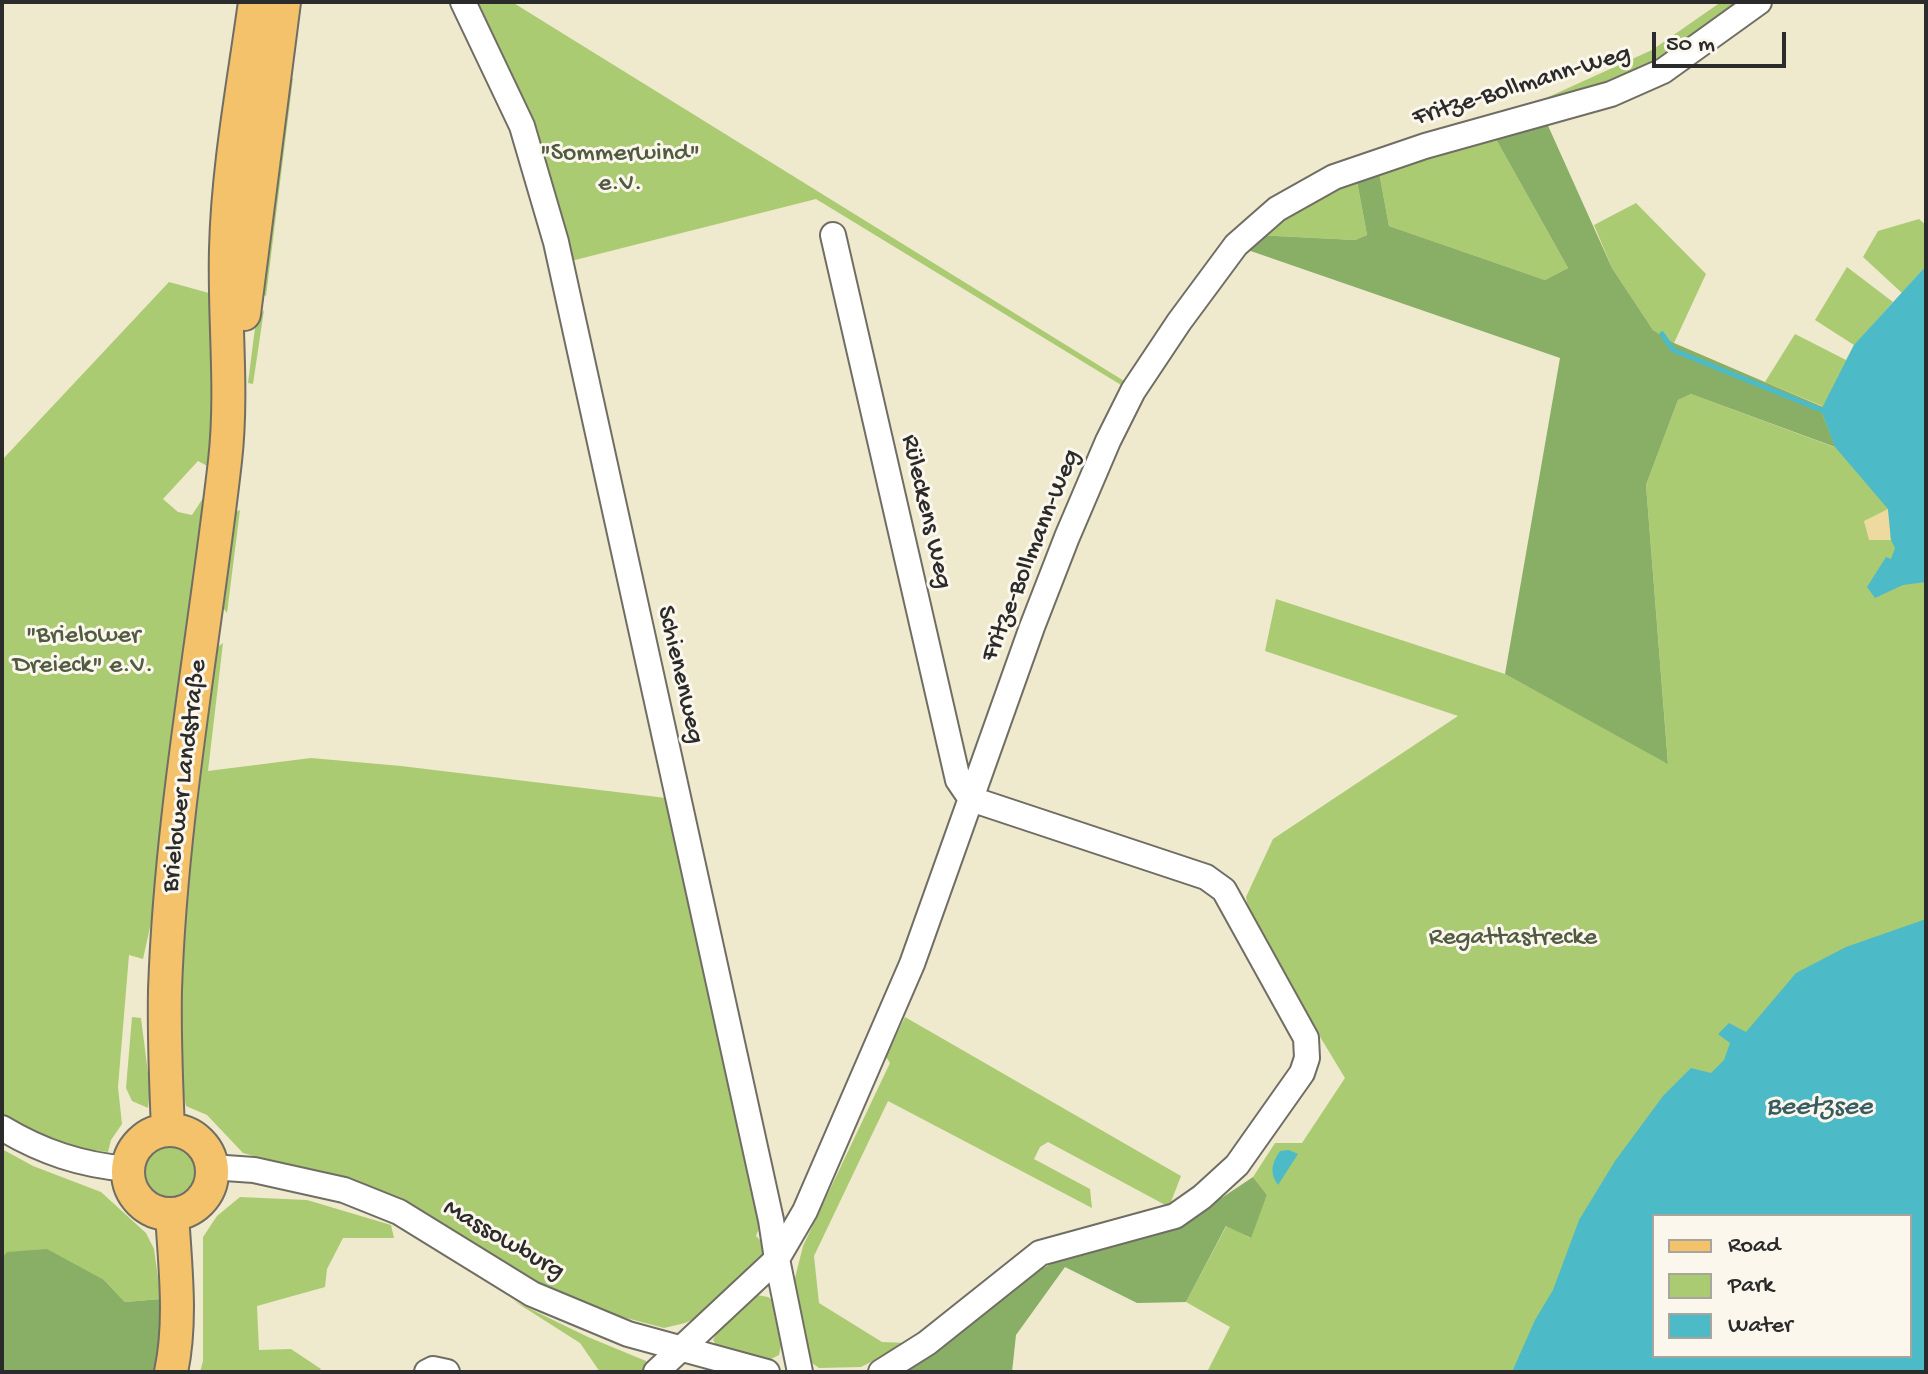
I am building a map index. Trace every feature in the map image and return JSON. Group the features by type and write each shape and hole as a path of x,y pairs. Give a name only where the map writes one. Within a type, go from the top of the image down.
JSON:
{"main road":[{"name":"Brielower Landstraße","path":"168,1130 164,1044 169,925 181,790 228,423 235,401 272,3"},
{"path":"168,1130 185,1132 201,1144 211,1167 212,1177 203,1198 194,1206 172,1214 151,1209 141,1201 133,1191 128,1169 131,1157 145,1138 168,1130"},
{"path":"171,1372 175,1356 176,1277 172,1214"}],"street":[{"name":"Schienenweg","path":"463,2 522,126 556,242 771,1220 800,1372"},
{"name":"Fritze-Bollmann-Weg","path":"1725,24 1748,2"},
{"name":"Fritze-Bollmann-Weg","path":"656,1372 777,1259 805,1211 898,999 1032,627 1108,441 1133,391 1236,245 1277,209 1334,177 1425,146 1611,94 1663,71 1759,2"},
{"name":"Rüleckens Weg","path":"833,235 958,780 971,799"},
{"path":"881,1372 927,1343 1040,1253 1175,1216 1202,1197 1237,1165 1302,1073 1307,1058 1306,1038 1224,890 1206,877 971,799"},
{"path":"2,1128 30,1145 70,1160 128,1169"},
{"name":"Massowburg","path":"211,1167 254,1170 344,1190 399,1212 532,1294 628,1334 767,1372"},
{"path":"427,1372 433,1369 447,1372"}],"green space":[{"name":"\"Sommerwind\" e.V.","path":"463,2 512,2 1129,384 1126,388 816,199 571,261"},
{"path":"1721,2 1743,2 1664,61 1603,87 1524,108 1652,50"},
{"path":"293,78 266,296 256,291 286,79"},
{"path":"1545,119 1612,268 1653,330 1674,343 1823,407 1821,410 1835,447 1691,394 1678,400 1646,485 1668,764 1505,674 1560,358 1242,248 1256,235 1355,240 1367,235 1356,176 1378,167 1389,226 1545,280 1568,268 1492,132"},
{"path":"1492,132 1568,268 1545,280 1389,226 1378,167"},
{"path":"1356,176 1367,235 1355,240 1256,235"},
{"path":"1636,203 1706,274 1674,343 1653,330 1612,268 1594,225"},
{"path":"1919,219 1926,225 1926,266 1902,293 1863,257 1878,231"},
{"name":"Regattastrecke","path":"1847,267 1893,302 1855,345 1926,346 1926,1372 1207,1372 1230,1327 1186,1302 1227,1225 1250,1238 1267,1195 1253,1177 1275,1143 1302,1143 1345,1078 1251,923 1246,897 1273,839 1458,716 1265,651 1276,599 1505,674 1668,763 1646,485 1678,400 1691,394 1834,447 1822,406 1765,382 1795,334 1846,360 1854,345 1815,320"},
{"name":"\"Brielower Dreieck\" e.V.","path":"169,282 209,293 223,361 213,469 198,461 163,499 178,512 192,515 205,495 158,891 143,959 129,955 118,1087 122,1124 111,1140 108,1152 53,1140 2,1117 2,460"},
{"path":"264,310 253,384 248,383 256,320"},
{"path":"240,510 227,613 220,604 231,514"},
{"path":"223,643 208,771 311,758 666,798 765,1213 756,1236 774,1254 707,1313 664,1328 584,1306 539,1289 344,1181 243,1153 207,1115 186,1106 176,1057 176,951 215,649"},
{"path":"132,1017 141,1018 150,1089 148,1108 132,1101 126,1088"},
{"path":"905,1017 1181,1176 1169,1207 1048,1142 1040,1147 1034,1159 1090,1189 1092,1208 888,1101 814,1256 819,1303 882,1342 908,1343 861,1367 819,1368 812,1363 794,1282 803,1246 890,1063 886,1057"},
{"path":"170,1146 187,1154 195,1171 187,1188 170,1196 153,1188 145,1171 153,1154"},
{"path":"2,1149 33,1166 101,1192 146,1233 154,1249 161,1299 125,1302 104,1280 8,1252 2,1258"},
{"path":"1253,1177 1267,1195 1251,1238 1226,1226 1186,1302 1137,1303 1065,1267 1016,1335 1012,1372 904,1372 918,1365 988,1304 1039,1270 1070,1255 1202,1211"},
{"path":"240,1197 307,1200 391,1225 394,1238 343,1238 327,1269 325,1287 257,1306 259,1350 291,1349 321,1369 319,1372 200,1372 203,1361 203,1237 217,1216"},
{"path":"47,1249 104,1280 125,1302 161,1299 156,1372 2,1372 2,1258 7,1252"},
{"path":"757,1295 768,1297 778,1304 782,1340 779,1355 769,1360 718,1348 713,1340 719,1328"},
{"path":"514,1301 646,1361 647,1372 600,1372 580,1343"}],"sand":[{"path":"1888,509 1891,540 1869,540 1864,521"}],"water":[{"path":"1926,266 1926,582 1903,585 1875,598 1867,587 1886,557 1891,559 1895,548 1891,540 1888,509 1835,447 1821,410 1854,345"},
{"name":"Beetzsee","path":"1926,919 1926,1372 1512,1372 1535,1320 1553,1290 1579,1220 1615,1161 1663,1096 1691,1068 1711,1073 1724,1060 1730,1043 1718,1034 1729,1023 1746,1032 1796,973 1846,947"},
{"path":"1289,1150 1298,1154 1278,1185 1273,1176 1273,1164 1280,1151"}],"waterway":[{"path":"1662,334 1673,350 1821,410"}]}
